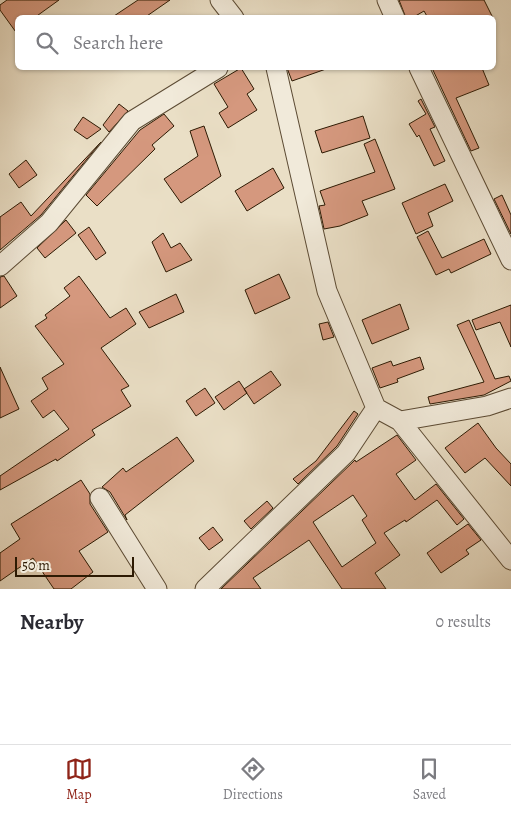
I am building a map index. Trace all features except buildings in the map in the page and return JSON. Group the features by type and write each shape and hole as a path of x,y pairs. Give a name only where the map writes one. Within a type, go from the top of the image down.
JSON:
{"street":[{"path":"220,0 232,15"},
{"path":"386,0 394,15"},
{"path":"0,266 49,223 132,121 215,70"},
{"path":"276,70 327,291 376,408 400,421 511,560"},
{"path":"420,70 511,260"},
{"path":"400,421 487,406 511,398"},
{"path":"205,589 346,453 376,408"},
{"path":"100,498 157,589"}]}
